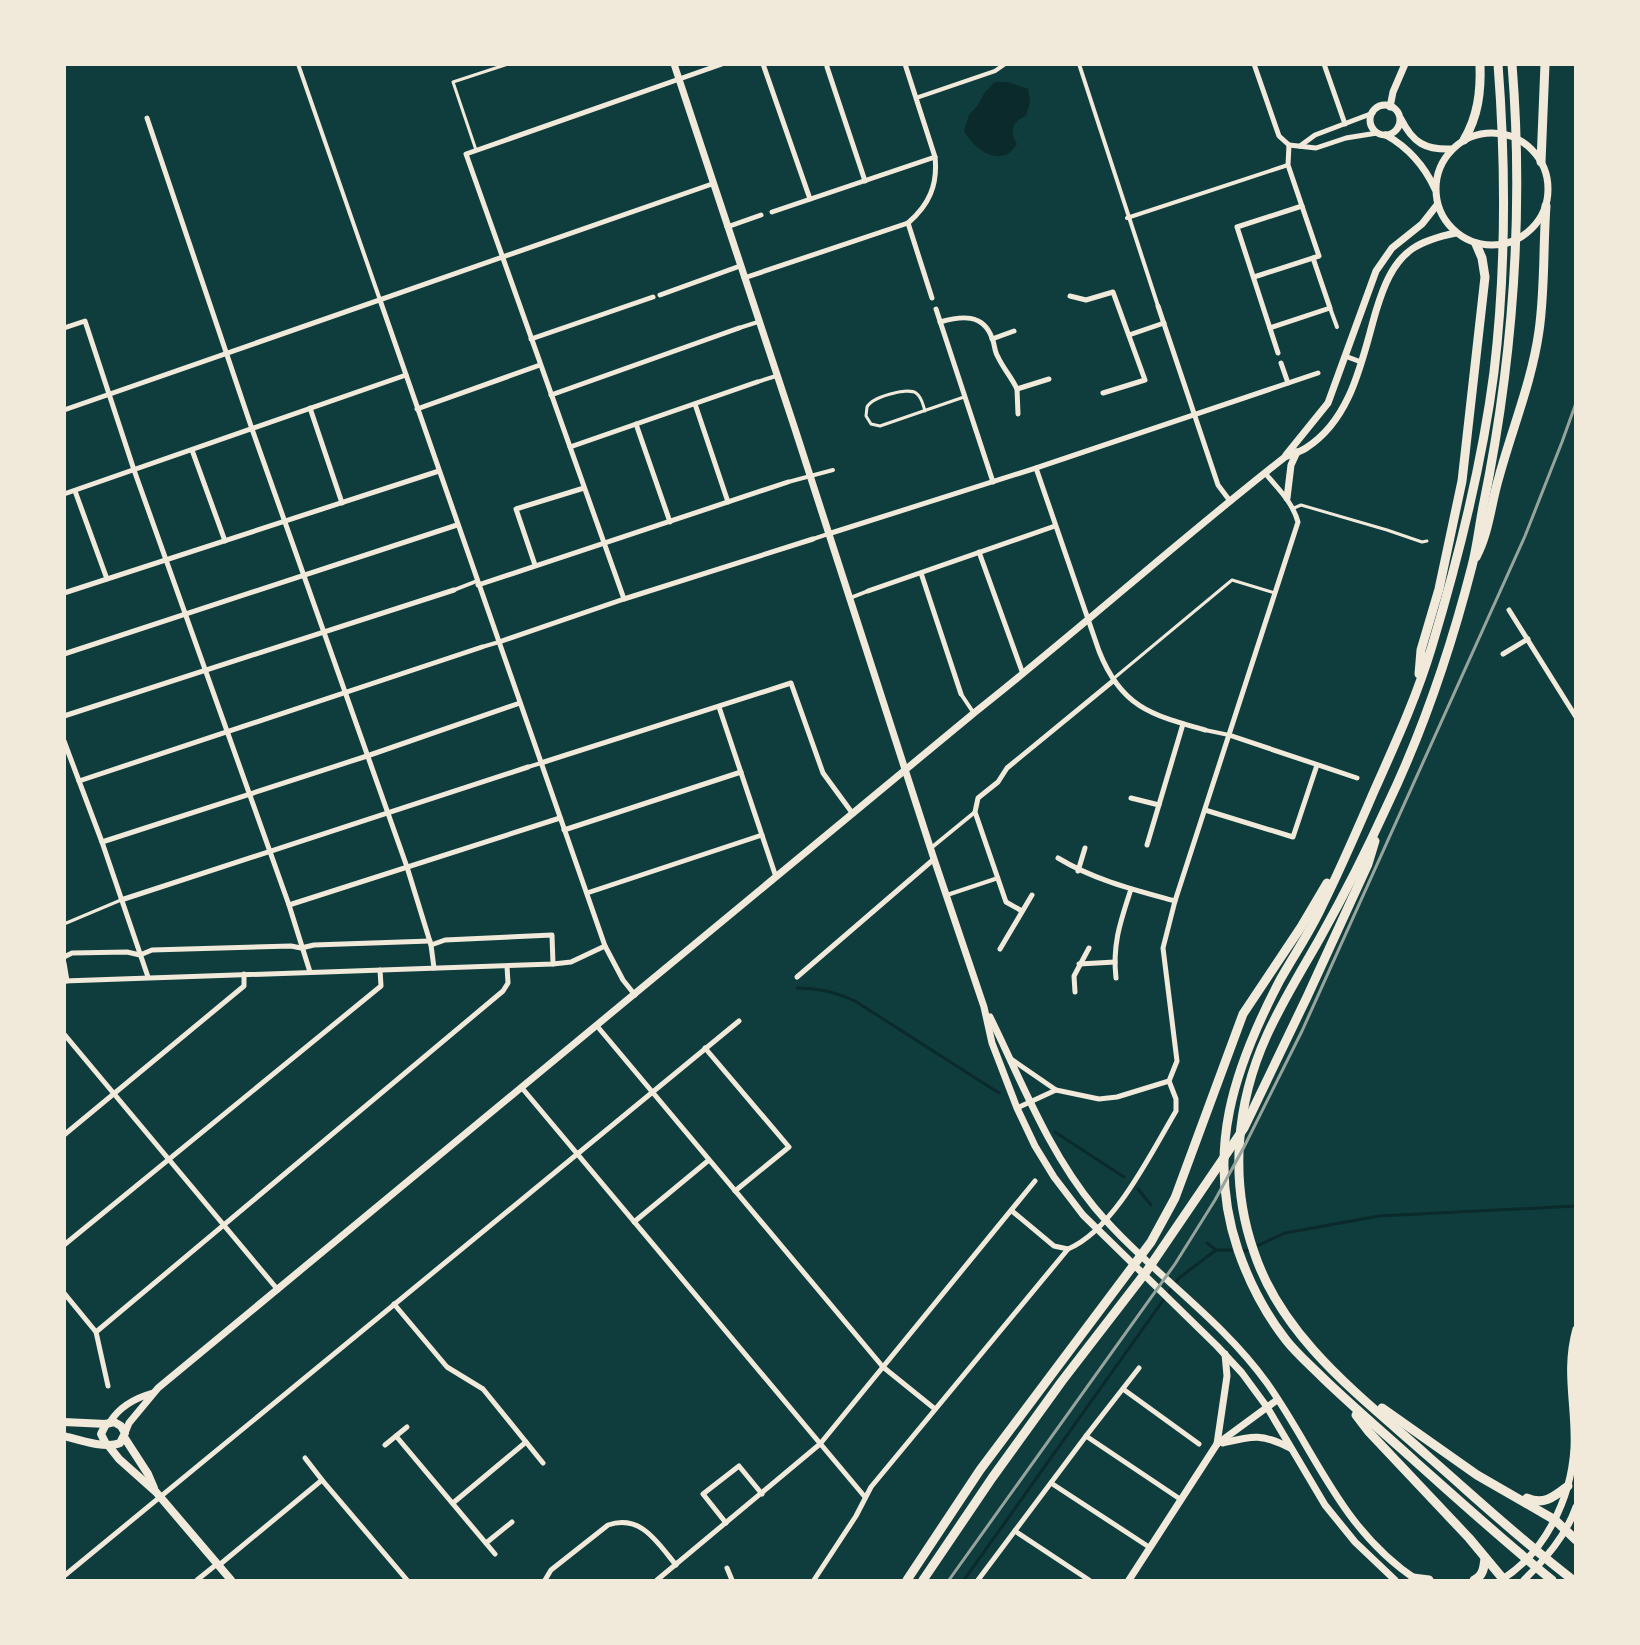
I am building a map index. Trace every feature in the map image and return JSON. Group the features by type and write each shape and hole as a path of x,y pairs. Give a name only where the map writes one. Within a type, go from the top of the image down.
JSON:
{"highway":[{"path":"1464,140 1476,114 1480,64"},
{"path":"1498,64 1504,195 1499,322 1493,375 1475,481 1461,543 1418,691 1321,909 1255,1031 1231,1097 1224,1138 1224,1178 1236,1246 1248,1278 1271,1319 1289,1344 1345,1399 1552,1581"},
{"path":"923,1581 992,1478 1062,1381 1146,1272 1244,1128 1368,864 1388,805 1421,726 1447,650 1472,564 1494,454 1510,340 1515,270 1517,181 1512,64"},
{"path":"1541,162 1545,64"},
{"path":"1472,564 1482,545 1539,331 1544,280 1546,206"},
{"path":"1418,691 1421,650 1440,589 1460,491 1485,277 1482,258 1476,244"},
{"path":"1388,805 1321,936 1266,1036 1252,1072 1243,1110 1239,1147 1242,1210 1254,1254 1270,1288 1290,1321 1311,1348 1471,1494 1573,1581"},
{"path":"907,1581 980,1470 1151,1242 1175,1198 1243,1014 1301,927 1350,844"},
{"path":"1347,1383 1477,1475 1555,1520 1575,1540"},
{"path":"1345,1399 1369,1432 1448,1514 1503,1580"},
{"path":"1495,1485 1507,1486 1535,1502 1554,1497 1568,1486"},
{"path":"1474,1581 1479,1578 1484,1569 1485,1558"},
{"path":"1415,1580 1429,1581"}],"main road":[{"path":"64,1422 118,1423 158,1494"},
{"path":"108,1423 101,1434 107,1444 119,1459 158,1494 231,1581"},
{"path":"64,1436 91,1443 107,1444 120,1443 124,1435"}],"street":[{"path":"298,64 605,946 623,980 635,995"},
{"path":"674,64 930,848 984,1006 992,1043 1017,1108 1035,1146 1054,1177 1083,1215 1225,1354 1256,1391 1325,1505 1354,1542 1395,1581"},
{"path":"624,599 466,154 722,64"},
{"path":"764,64 810,199"},
{"path":"744,278 908,224 926,205 932,193 937,171 935,157 905,64"},
{"path":"916,98 995,71 1005,64"},
{"path":"1079,64 1127,218 1210,464 1218,485 1230,501"},
{"path":"1254,64 1279,136 1289,145 1316,148 1346,138 1377,132 1386,135 1411,152 1428,174 1435,189"},
{"path":"1324,64 1345,124"},
{"path":"1390,106 1393,92 1405,64"},
{"path":"827,66 865,181"},
{"path":"1300,146 1315,135 1372,113 1380,107 1390,106 1395,109 1408,133 1418,143 1430,148 1452,149"},
{"path":"1372,113 1371,122 1377,132"},
{"path":"1386,135 1396,131 1400,117"},
{"path":"147,118 252,429 407,867 431,943 434,968"},
{"path":"1493,133 1507,135 1521,141 1532,150 1547,176 1548,191 1546,206 1538,222 1526,235 1511,243 1494,246 1476,244 1456,233 1444,220 1437,205 1435,189 1437,174 1452,149 1478,134 1493,133"},
{"path":"1289,145 1288,165 1336,327"},
{"path":"727,226 935,157"},
{"path":"1127,218 1288,165"},
{"path":"64,410 712,184"},
{"path":"124,1435 129,1423 153,1393 1285,457 1328,403 1376,271 1392,248 1422,224 1437,205"},
{"path":"1288,383 1237,227 1302,206"},
{"path":"908,224 932,298"},
{"path":"1285,457 1319,438 1348,400 1384,286 1395,267 1413,248 1432,238 1456,233"},
{"path":"1254,277 1317,257"},
{"path":"531,339 740,266"},
{"path":"1070,296 1086,300 1113,292 1145,380 1103,393"},
{"path":"1270,328 1330,308"},
{"path":"936,309 993,482"},
{"path":"940,322 962,316 969,317 983,325 993,339 998,358 1017,389 1018,414"},
{"path":"64,328 85,321 134,470 289,904 310,972"},
{"path":"551,395 758,322"},
{"path":"1129,335 1164,323"},
{"path":"993,339 1014,331"},
{"path":"1345,356 1361,362"},
{"path":"417,409 540,365"},
{"path":"80,781 624,599 1036,468 1318,373"},
{"path":"64,494 406,375"},
{"path":"570,447 777,376"},
{"path":"1017,389 1049,379"},
{"path":"695,404 728,502"},
{"path":"310,408 342,503"},
{"path":"636,424 670,522"},
{"path":"192,450 225,541"},
{"path":"1287,498 1291,465 1297,452"},
{"path":"1036,468 1099,651 1112,680 1140,707 1183,724 1229,735 1357,778"},
{"path":"64,593 439,471"},
{"path":"64,716 789,482 833,471"},
{"path":"814,1581 856,1516 871,1487 1068,1249 1102,1226 1123,1197 1176,1111 1176,1099 1169,1082 1177,1061 1163,948 1175,901 1298,522 1294,508 1265,473"},
{"path":"535,565 516,509 584,488"},
{"path":"75,491 107,579"},
{"path":"64,654 457,525"},
{"path":"850,598 1056,526"},
{"path":"979,552 1023,674"},
{"path":"921,573 962,694 974,713"},
{"path":"1509,610 1575,717"},
{"path":"1503,654 1528,639"},
{"path":"1022,911 1006,902 975,812 978,798 998,782 1006,768 1112,680"},
{"path":"121,900 791,683 823,773 854,814"},
{"path":"102,842 520,704"},
{"path":"719,707 776,877"},
{"path":"1147,845 1183,724"},
{"path":"64,741 102,842 148,977"},
{"path":"1205,810 1293,837 1317,765"},
{"path":"564,830 741,772"},
{"path":"1131,798 1159,805"},
{"path":"930,848 975,812"},
{"path":"289,904 560,818"},
{"path":"587,893 762,835"},
{"path":"1078,871 1085,848"},
{"path":"1058,858 1078,871 1175,901"},
{"path":"796,977 934,859"},
{"path":"947,896 998,878"},
{"path":"1116,978 1116,939 1131,889"},
{"path":"1000,949 1032,895"},
{"path":"64,957 72,953 128,952 140,956 152,950 291,946 301,948 314,945 431,943 446,940 552,935 553,964"},
{"path":"64,963 66,981 553,964 570,962 605,946"},
{"path":"1075,992 1074,976 1089,948"},
{"path":"1079,964 1115,962"},
{"path":"96,1332 503,991 508,983 507,966"},
{"path":"64,1245 381,986 380,970"},
{"path":"64,1135 244,986 244,974"},
{"path":"984,1006 1047,1137 1094,1207 1256,1368 1332,1492 1363,1533 1390,1560 1415,1580"},
{"path":"64,1576 158,1494 739,1021"},
{"path":"597,1026 883,1367 936,1409"},
{"path":"64,1034 278,1290"},
{"path":"705,1048 789,1147 735,1191"},
{"path":"1011,1059 1056,1090 1100,1099 1116,1097 1169,1082"},
{"path":"522,1088 865,1497"},
{"path":"1017,1108 1056,1090"},
{"path":"634,1222 709,1160"},
{"path":"657,1581 820,1444 1035,1181"},
{"path":"1012,1211 1054,1246 1068,1249"},
{"path":"64,1293 96,1332 108,1386"},
{"path":"394,1304 447,1367 483,1389 543,1463"},
{"path":"1503,1580 1531,1554 1547,1533 1555,1520 1568,1486 1574,1448 1570,1360 1575,1329"},
{"path":"1217,1444 1227,1376 1225,1354"},
{"path":"978,1581 1139,1368"},
{"path":"1123,1389 1199,1444"},
{"path":"108,1423 116,1412 130,1402 153,1393"},
{"path":"1129,1581 1217,1444 1277,1400"},
{"path":"385,1445 407,1427"},
{"path":"396,1436 495,1554"},
{"path":"1086,1436 1180,1499"},
{"path":"1217,1444 1257,1436 1271,1438 1291,1448"},
{"path":"453,1503 526,1442"},
{"path":"305,1458 407,1581"},
{"path":"726,1523 703,1494 739,1466 762,1494"},
{"path":"197,1581 322,1480"},
{"path":"1051,1483 1149,1547"},
{"path":"1524,1581 1558,1541 1575,1507"},
{"path":"486,1543 512,1522"},
{"path":"545,1581 551,1570 608,1525 614,1523 632,1523 641,1526 676,1565"},
{"path":"1015,1531 1089,1581"},
{"path":"728,1568 732,1581"}],"lane":[{"path":"476,150 453,82 508,64"},
{"path":"925,411 920,398 914,392 905,390 874,400 867,407 866,416 871,424 880,426 925,411 964,397"},
{"path":"1294,508 1301,505 1422,542 1426,541"},
{"path":"1112,680 1232,580 1275,593"},
{"path":"64,924 121,900"}],"water":[{"path":"995,82 1008,82 1028,89 1030,102 1026,116 1013,127 1013,135 1017,144 1011,151 997,156 975,145 964,131 969,115"}],"waterway":[{"path":"797,988 827,991 855,1001 999,1093"},
{"path":"1055,1132 1124,1177"},
{"path":"1138,1189 1151,1205"},
{"path":"1241,1251 1246,1251 1285,1233 1379,1216 1576,1206"},
{"path":"1207,1243 1216,1250"},
{"path":"964,1580 1179,1278 1216,1250 1235,1250"}],"railway":[{"path":"949,1580 1175,1264 1215,1200 1244,1147 1302,1031 1525,536 1576,403"}]}
